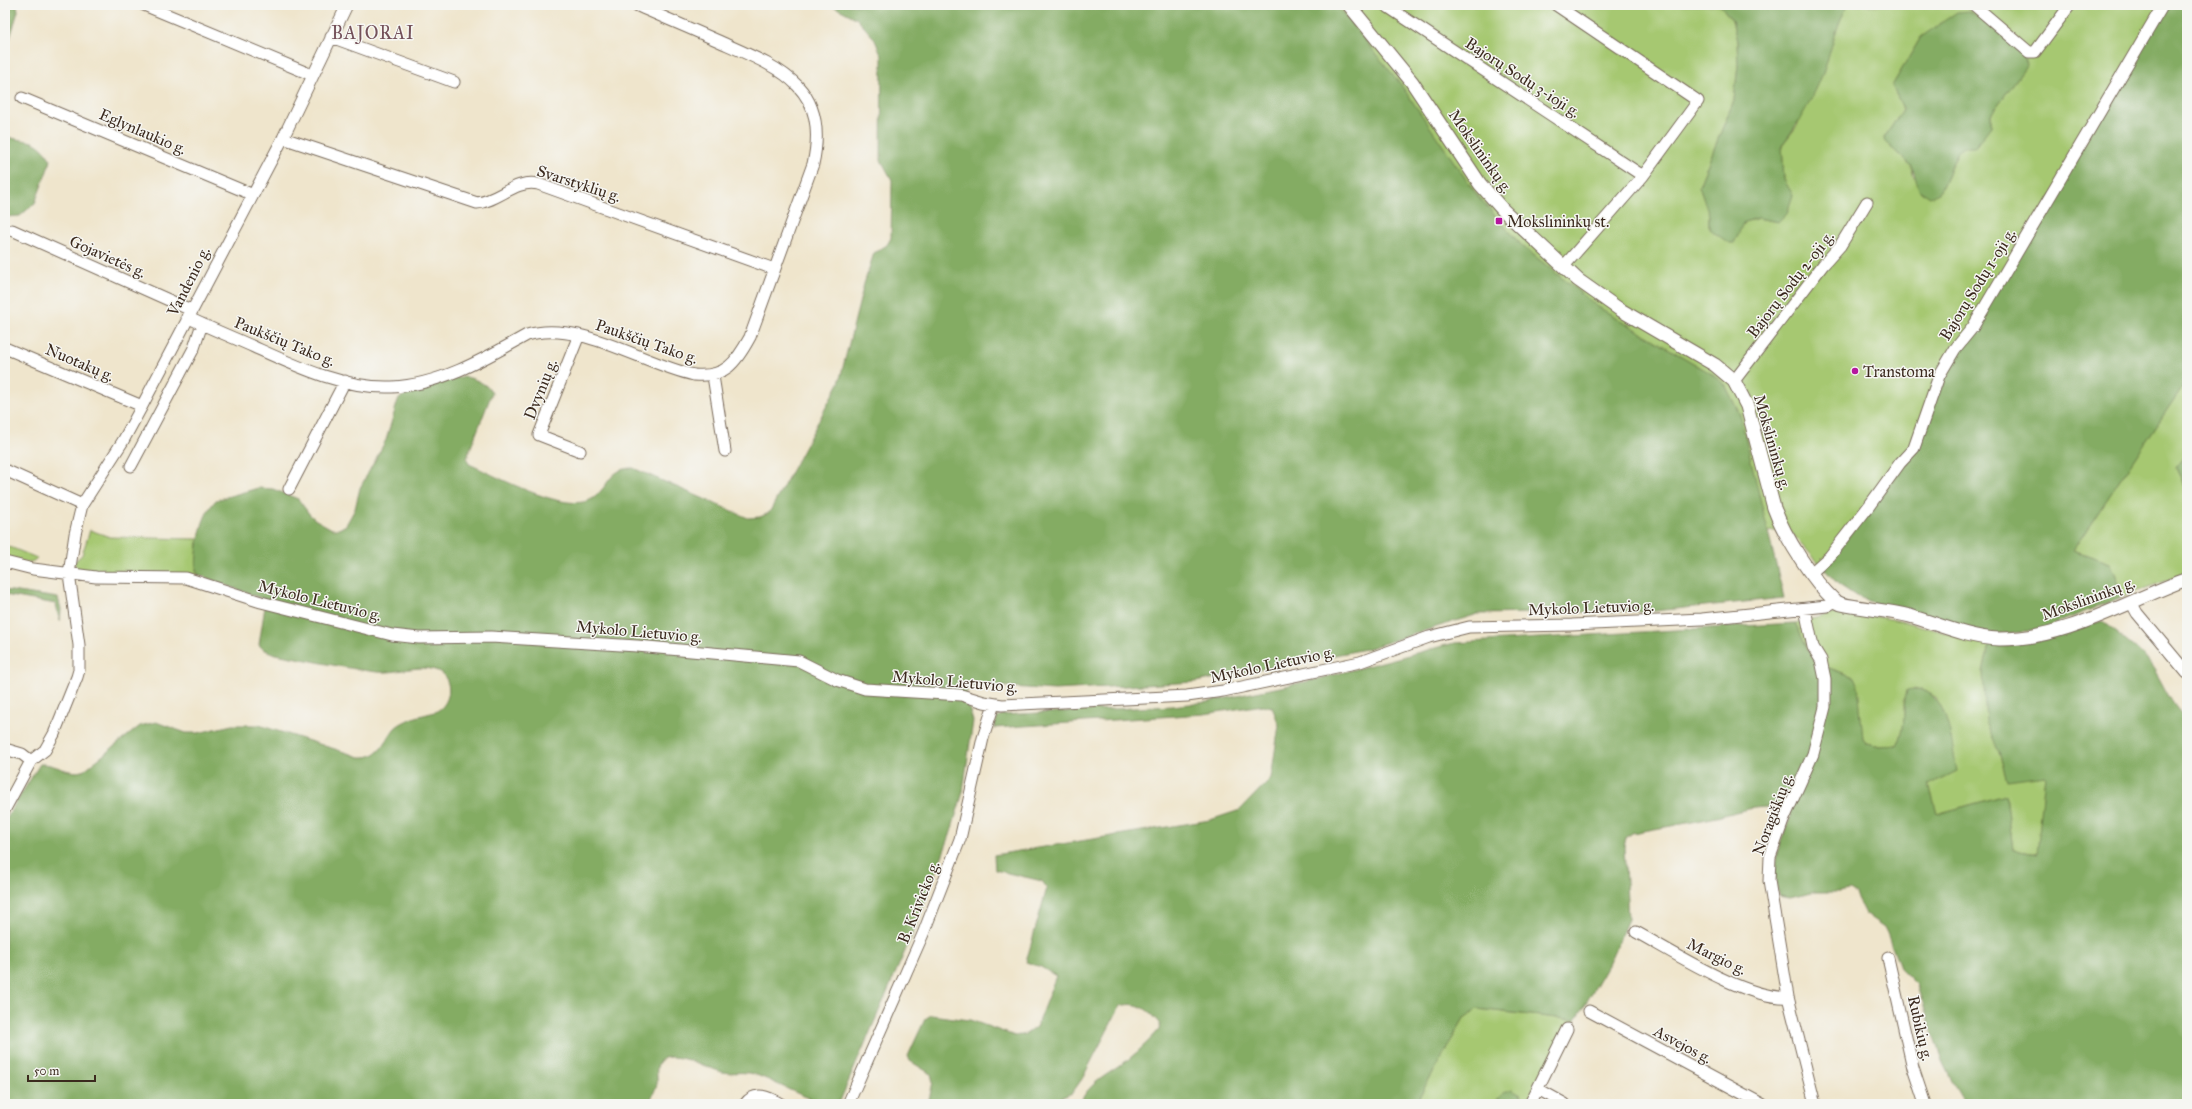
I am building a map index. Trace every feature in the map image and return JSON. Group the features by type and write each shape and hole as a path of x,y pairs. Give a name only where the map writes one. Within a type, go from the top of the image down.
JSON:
{"street":[{"path":"144,5 312,75"},
{"name":"Vandenio g.","path":"31,761 45,750 54,734 79,670 79,645 69,574 75,534 82,505 123,441 142,406 251,194 282,138 347,5"},
{"name":"Paukščių Tako g.","path":"189,313 202,324 295,366 345,381 392,387 423,383 439,379 527,335 541,331 556,331 579,335 683,373 713,376 728,368 742,352 754,327 813,164 818,136 816,124 810,102 800,88 776,68 636,5"},
{"name":"Mokslininkų g.","path":"1349,5 1412,82 1491,198 1578,280 1619,309 1715,366 1734,381 1747,406 1774,508 1780,523 1812,572 1835,601 1841,604 1908,616 1984,638 2010,639 2050,632 2084,621 2187,578"},
{"name":"Bajorų Sodų 3-ioji g.","path":"1385,5 1643,176"},
{"path":"1556,5 1698,101 1643,176 1564,266"},
{"path":"1974,5 2029,52 2035,52 2070,5"},
{"name":"Bajorų Sodų 1-oji g.","path":"1812,572 1830,556 1869,506 1895,469 1914,448 1939,376 1946,363 1973,327 2163,5"},
{"path":"331,37 454,82"},
{"name":"Eglynlaukio g.","path":"22,98 251,194"},
{"name":"Svarstyklių g.","path":"282,138 477,203 488,202 525,183 538,184 774,269"},
{"name":"Bajorų Sodų 2-oji g.","path":"1734,381 1822,265 1840,246 1867,202"},
{"name":"Gojavietės g.","path":"12,230 189,313"},
{"path":"131,466 194,348 202,324"},
{"name":"Dvynių g.","path":"579,335 539,435 580,451"},
{"name":"Nuotakų g.","path":"5,348 142,406"},
{"path":"713,376 725,451"},
{"path":"289,489 345,381"},
{"path":"5,470 82,505"},
{"name":"Mykolo Lietuvio g.","path":"5,562 69,574 96,577 186,578 261,602 392,635 413,637 491,637 637,646 799,661 837,680 865,689 961,695 994,704 1147,699 1187,696 1223,691 1360,662 1429,637 1469,626 1572,625 1702,619 1805,609 1827,606 1835,601"},
{"path":"2131,602 2137,613 2187,674"},
{"name":"Noragiškių g.","path":"1805,609 1813,647 1821,660 1825,679 1825,707 1813,754 1783,821 1770,857 1768,881 1788,997 1815,1104"},
{"name":"B. Krivicko g.","path":"848,1104 923,934 960,840 983,738 994,704"},
{"path":"5,749 22,754 31,761 5,809"},
{"name":"Margio g.","path":"1636,932 1723,980 1772,997 1788,997"},
{"name":"Rubikių g.","path":"1888,958 1913,1068 1925,1104"},
{"name":"Asvejos g.","path":"1589,1011 1762,1104"},
{"path":"1530,1104 1567,1029"},
{"path":"1538,1089 1565,1104"},
{"path":"746,1102 759,1095 781,1104"}],"green space":[{"path":"5,5 17,5 18,11 5,55"},
{"path":"831,5 1336,5 1399,82 1476,194 1522,246 1598,307 1710,373 1725,385 1740,415 1784,598 1655,611 1478,614 1366,649 1195,682 1055,690 983,685 972,686 966,692 973,721 963,792 950,835 918,921 840,1101 820,1101 808,1098 753,1074 722,1072 682,1058 666,1057 659,1062 657,1068 657,1084 649,1104 5,1104 5,820 40,764 51,765 77,772 83,771 140,726 156,722 186,733 198,733 232,725 259,725 360,757 367,757 373,755 381,748 395,728 413,718 437,711 446,702 449,689 448,683 441,673 435,670 421,668 392,672 377,672 275,654 263,649 259,645 266,600 199,575 196,571 198,543 202,524 210,507 216,500 258,488 273,489 298,499 310,515 316,520 332,529 339,529 346,525 355,509 360,488 386,440 398,400 409,393 449,379 463,377 471,378 479,382 487,387 492,393 469,452 467,459 469,464 514,485 552,499 570,502 585,502 596,496 615,473 633,468 748,518 760,517 769,513 839,383 864,284 874,253 887,245 891,238 892,180 881,160 882,56 874,38 856,18"},
{"path":"1336,5 1720,5 1732,20 1737,41 1738,66 1734,100 1699,186 1709,215 1709,229 1734,242 1744,222 1758,218 1778,222 1792,196 1784,180 1782,145 1797,126 1840,19 1848,5 2167,5 1913,457 1837,550 1825,570 1788,529 1767,532 1740,415 1725,385 1710,373 1598,307 1522,246 1476,194 1399,83","holes":["1921,37 2023,54 2027,65 1991,114 1991,126 1958,151 1939,193 1913,176 1912,166 1885,142 1884,138 1902,111 1902,106 1892,86"]},
{"path":"1720,5 1848,5 1838,26 1827,62 1813,95 1796,126 1782,145 1784,180 1793,195 1787,213 1778,222 1758,218 1744,222 1734,243 1729,243 1709,229 1709,215 1699,186 1734,100 1738,66 1737,41 1732,20"},
{"path":"2167,5 2187,5 2187,380 2073,550 2110,563 2124,596 2050,626 2028,632 1986,634 1885,607 1856,596 1838,584 1825,570 1837,550 1913,457 1940,382"},
{"path":"1968,11 1980,17 2023,53 2027,65 1991,114 1991,126 1975,147 1964,147 1958,151 1939,193 1930,197 1919,190 1912,166 1885,142 1884,138 1902,111 1902,106 1892,86 1921,37 1957,12"},
{"path":"5,136 35,144 45,152 51,160 35,203 20,216 5,217"},
{"path":"2187,380 2187,454 2176,468 2186,489 2187,487 2187,573 2124,596 2110,563 2073,550"},
{"path":"2187,454 2187,487 2186,489 2176,468"},
{"path":"90,530 110,537 198,539 196,571 199,575 81,571 77,569 74,562 82,555"},
{"path":"5,545 37,558 34,561 26,562 5,558"},
{"path":"5,590 58,598 61,609 60,621 56,604 5,595"},
{"path":"1836,613 1876,616 1914,624 1989,645 1983,672 1999,752 2007,779 2045,774 2038,854 2013,850 2006,795 1937,814 1929,785 1937,698 1925,691 1914,688 1904,699 1903,728 1897,745 1881,746 1866,743 1863,739 1854,677 1818,664 1812,658 1795,623"},
{"path":"2103,622 2141,653 2155,671 2177,708 2187,718 2187,1104 1970,1104 1962,1098 1942,1061 1917,985 1900,968 1884,927 1865,914 1855,894 1849,890 1838,892 1815,892 1790,898 1780,896 1776,886 1775,865 1780,845 1791,816 1784,808 1774,807 1742,810 1717,817 1632,833 1626,838 1624,847 1628,919 1608,965 1576,1020 1477,1009 1464,1018 1415,1104 1080,1104 1089,1089 1095,1083 1134,1055 1159,1030 1160,1023 1147,1010 1137,1005 1120,1006 1082,1079 1072,1093 1047,1104 1015,1100 1005,1104 928,1104 933,1082 931,1074 910,1061 908,1056 925,1019 931,1015 970,1020 1015,1036 1026,1034 1036,1027 1056,976 1041,967 1026,962 1047,888 1042,881 995,870 994,855 1210,820 1240,810 1271,778 1279,725 1272,707 1263,705 1204,714 994,728 997,718 1001,715 1172,706 1208,702 1314,680 1454,643 1795,623 1812,658 1818,664 1854,677 1858,686 1863,739 1866,743 1881,746 1897,745 1902,732 1904,704 1907,690 1921,690 1931,695 1939,704 1945,717 1957,771 1929,785 1937,814 2006,795 2013,850 2037,854 2045,775 2007,780 1999,752 1986,722 1983,672 1989,645 2014,645"},
{"path":"1477,1009 1576,1020 1527,1104 1522,1104 1504,1093 1492,1104 1415,1104 1464,1018"},
{"path":"1512,1090 1521,1095 1522,1104 1492,1104 1504,1093"}],"place":[{"name":"Mokslininkų st.","path":"1499,221"},
{"name":"Transtoma","path":"1855,371"}],"district":[{"name":"BAJORAI","path":"373,33"}]}
